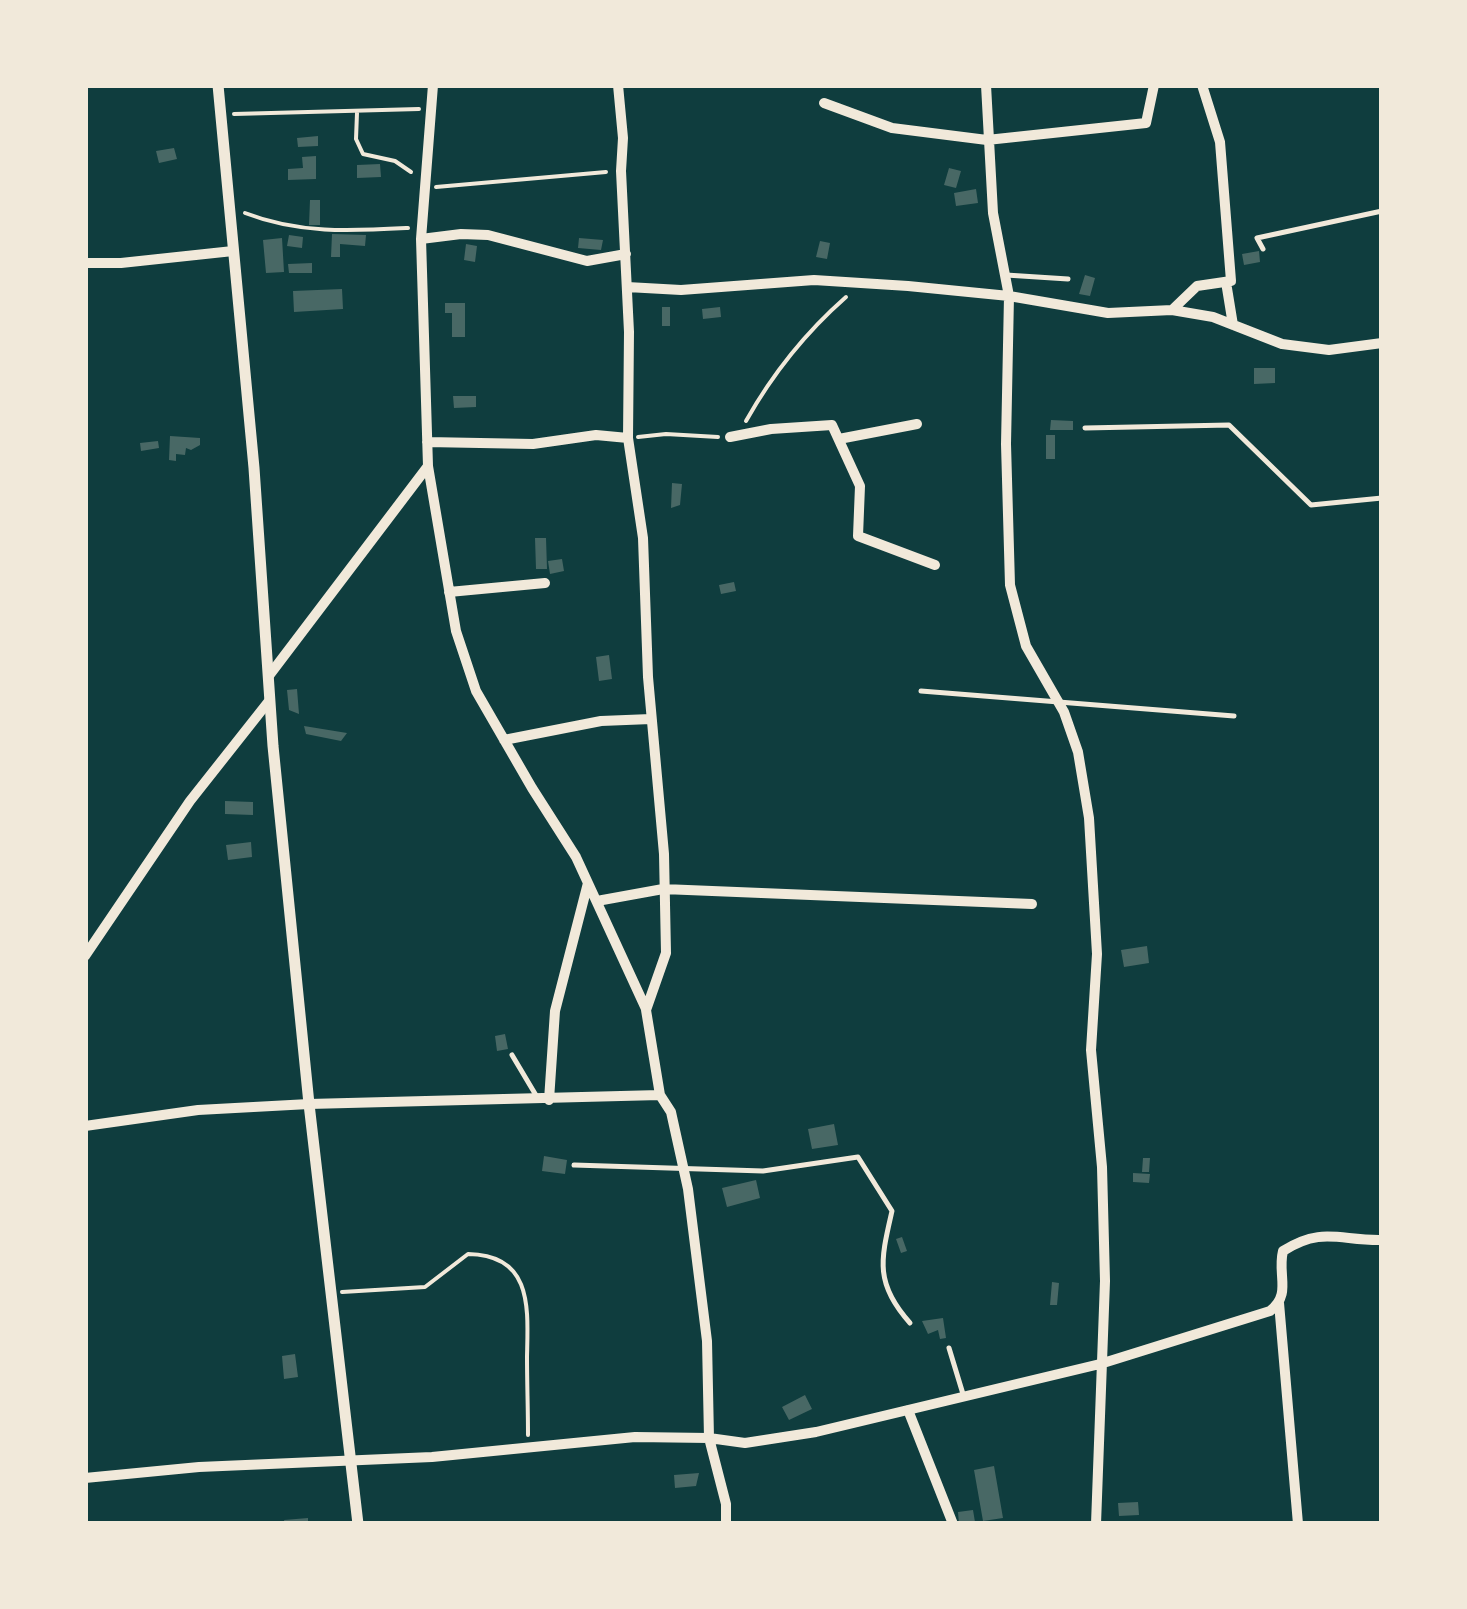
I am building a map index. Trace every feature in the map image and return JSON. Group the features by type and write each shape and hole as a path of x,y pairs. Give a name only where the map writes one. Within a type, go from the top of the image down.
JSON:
{"street":[{"path":"218,85 309,1104 358,1524"},
{"path":"433,85 422,233 427,442 449,592 464,661 476,691 576,857 646,1010 660,1095 671,1112 683,1168 707,1341 709,1438 726,1504 726,1524"},
{"path":"618,85 624,138 620,171 626,254 628,438 643,538 651,718 664,854 666,953 646,1010"},
{"path":"986,85 986,140 993,213 1009,296 1006,444 1010,585 1026,646 1058,702 1078,752 1092,870 1097,954 1091,1050 1102,1167 1105,1281 1096,1524"},
{"path":"824,103 892,128 986,140 1146,124 1154,85"},
{"path":"1172,310 1197,286 1230,282 1220,142 1202,85"},
{"path":"422,233 488,235 586,261 626,254"},
{"path":"85,263 233,251"},
{"path":"627,288 681,290 814,280 1009,296 1108,313 1172,310 1213,317 1282,344 1329,350 1382,342"},
{"path":"1226,282 1233,325"},
{"path":"839,439 917,424"},
{"path":"730,437 771,429 832,425 860,486 858,536 935,566"},
{"path":"427,442 533,444 596,435 628,438"},
{"path":"268,678 428,466"},
{"path":"449,592 544,584"},
{"path":"85,956 190,801 270,701"},
{"path":"504,740 601,721 651,718"},
{"path":"544,1100 554,1011 588,883"},
{"path":"597,901 663,889 1032,904"},
{"path":"85,1126 198,1110 309,1104 660,1095"},
{"path":"85,1478 199,1467 528,1450 635,1437 746,1443 816,1432 1100,1364 1270,1311 1285,1292 1283,1252 1300,1240 1323,1234 1382,1240"},
{"path":"1279,1304 1298,1524"},
{"path":"908,1410 953,1524"}],"lane":[{"path":"1264,250 1257,238 1382,211"},
{"path":"1006,275 1068,280"},
{"path":"1085,428 1229,425 1311,506 1382,498"},
{"path":"921,692 1234,716"},
{"path":"512,1055 544,1100"},
{"path":"574,1165 763,1171 858,1156 892,1210 880,1259 893,1304 910,1323"},
{"path":"949,1348 964,1397"}],"path":[{"path":"221,114 429,108"},
{"path":"357,112 356,139 363,154 395,161 415,175 426,192 620,171"},
{"path":"228,208 269,223 316,231 422,233"},
{"path":"628,438 666,434 730,437 741,429 782,364 804,338 860,284"},
{"path":"332,1292 425,1287 468,1254 498,1258 508,1266 518,1277 528,1311 528,1450"}],"building":[{"path":"318,136 318,146 298,147 297,138"},
{"path":"174,148 177,159 159,163 156,151"},
{"path":"316,156 316,179 288,180 288,169 303,168 302,157"},
{"path":"380,164 381,177 357,178 357,165"},
{"path":"949,168 961,171 956,188 944,185"},
{"path":"976,189 978,203 956,206 954,193"},
{"path":"310,200 320,200 320,225 309,225"},
{"path":"332,234 366,235 365,246 340,244 340,257 331,257"},
{"path":"289,235 303,237 302,248 287,246"},
{"path":"282,238 284,272 266,273 263,240"},
{"path":"579,238 603,240 601,250 578,248"},
{"path":"820,241 830,243 827,259 816,257"},
{"path":"466,244 477,246 475,262 464,260"},
{"path":"1259,251 1260,262 1244,265 1242,254"},
{"path":"312,263 312,273 289,273 288,264"},
{"path":"1085,275 1095,278 1090,296 1079,294"},
{"path":"342,289 343,309 294,312 293,291"},
{"path":"445,303 465,303 465,337 452,337 452,313 445,313"},
{"path":"662,307 670,307 670,326 662,326"},
{"path":"720,307 721,317 703,319 702,309"},
{"path":"1254,368 1275,368 1275,383 1254,384"},
{"path":"453,396 476,396 476,407 454,408"},
{"path":"1051,420 1073,421 1073,430 1050,430"},
{"path":"1046,435 1055,435 1055,459 1046,459"},
{"path":"170,436 200,438 200,445 191,450 186,448 185,455 176,454 176,461 169,460"},
{"path":"158,441 159,448 141,451 140,443"},
{"path":"672,483 682,484 680,505 671,508"},
{"path":"535,538 546,538 547,569 536,569"},
{"path":"562,559 564,571 550,574 548,561"},
{"path":"734,582 736,591 721,594 719,585"},
{"path":"609,655 612,679 599,681 596,657"},
{"path":"297,689 299,714 289,710 287,690"},
{"path":"304,726 347,733 341,741 306,734"},
{"path":"225,801 253,802 253,815 225,814"},
{"path":"251,842 252,857 228,860 226,845"},
{"path":"1147,946 1149,963 1124,967 1121,950"},
{"path":"505,1034 508,1049 497,1051 495,1036"},
{"path":"834,1124 838,1145 812,1149 808,1129"},
{"path":"544,1156 567,1160 565,1174 542,1171"},
{"path":"1143,1158 1150,1158 1149,1172 1142,1172"},
{"path":"1133,1173 1150,1174 1149,1183 1133,1182"},
{"path":"756,1180 760,1198 727,1207 722,1188"},
{"path":"902,1237 907,1251 901,1253 896,1239"},
{"path":"1052,1282 1059,1283 1057,1305 1050,1305"},
{"path":"943,1318 946,1338 940,1339 938,1330 928,1334 922,1321"},
{"path":"295,1354 298,1377 284,1379 282,1356"},
{"path":"805,1395 812,1409 789,1420 782,1407"},
{"path":"994,1466 1003,1518 983,1521 974,1470"},
{"path":"699,1473 696,1486 675,1488 674,1475"},
{"path":"1138,1502 1139,1515 1119,1516 1118,1503"},
{"path":"973,1510 975,1522 959,1524 958,1512"},
{"path":"308,1518 308,1524 285,1524 284,1520"}]}
